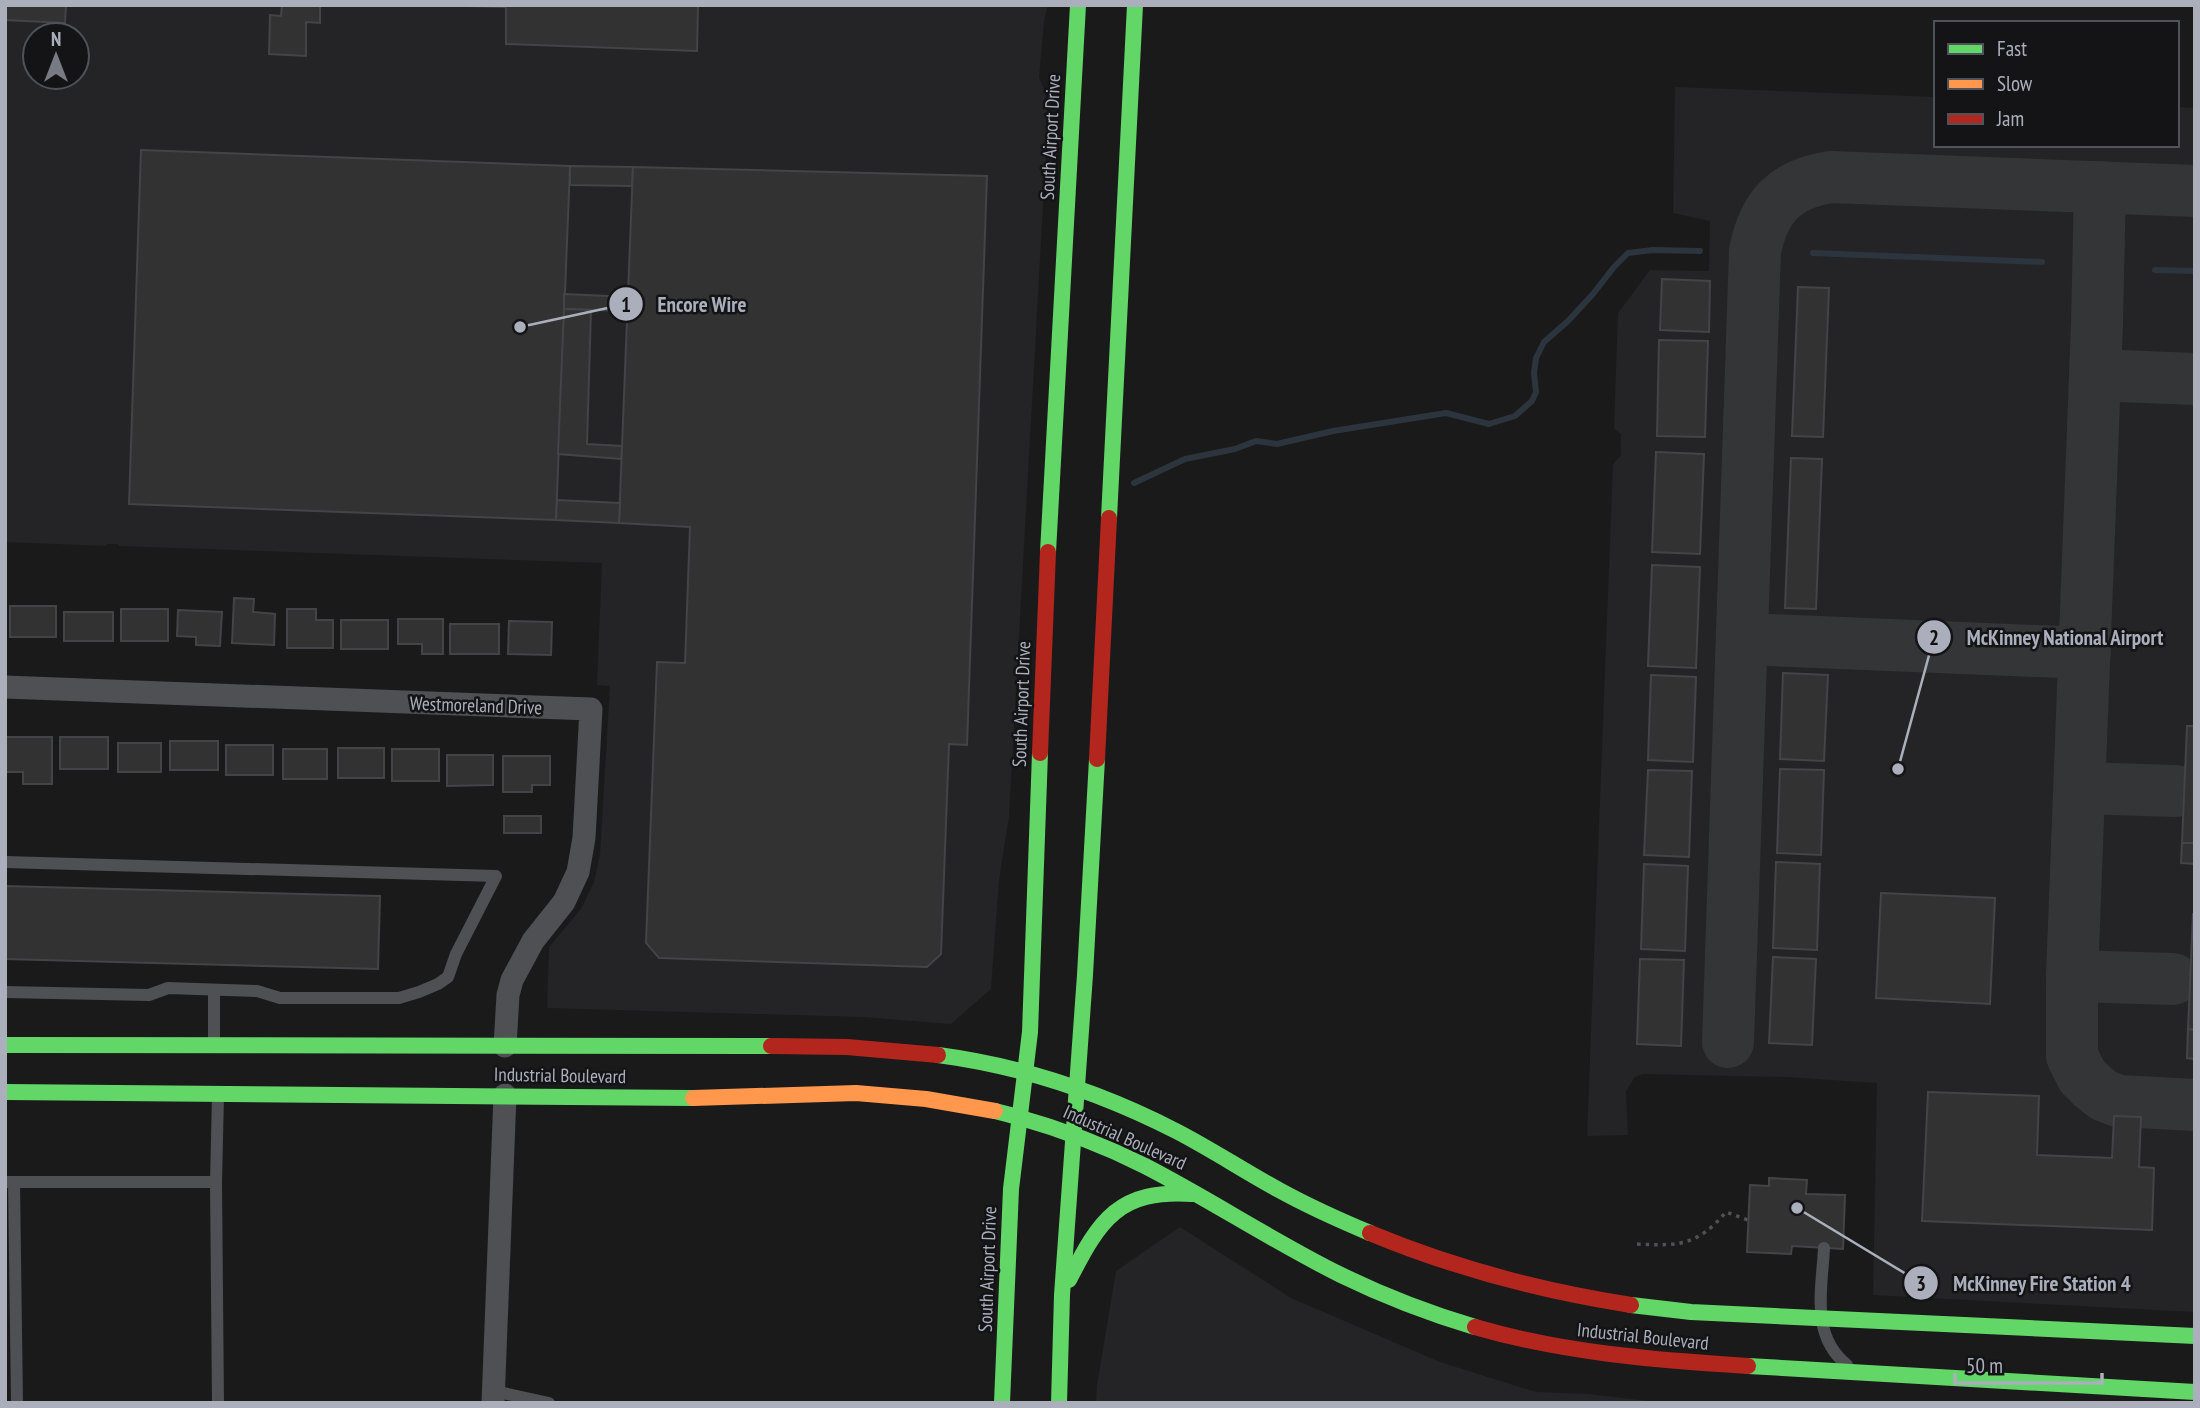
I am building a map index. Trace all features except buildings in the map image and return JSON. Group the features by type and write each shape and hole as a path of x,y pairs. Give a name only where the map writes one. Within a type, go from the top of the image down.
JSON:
{"main road":[{"name":"South Airport Drive","path":"1002,1403 1011,1189 1030,1032 1048,541 1078,5"},
{"path":"1059,1403 1062,1295 1098,740 1135,5"},
{"name":"Industrial Boulevard","path":"5,1045 214,1045 505,1052 862,1048 925,1052 1024,1073 1077,1088 1177,1131 1292,1197 1366,1232 1489,1277 1568,1296 1691,1312 2195,1336"},
{"name":"Industrial Boulevard","path":"5,1092 218,1094 505,1089 713,1098 854,1094 935,1100 1019,1117 1072,1134 1204,1196 1307,1257 1380,1293 1415,1307 1562,1349 1608,1356 2195,1392"},
{"path":"1062,1295 1087,1244 1098,1229 1131,1201 1143,1195 1161,1192 1204,1196"}],"street":[{"name":"Westmoreland Drive","path":"5,687 591,709 584,838 578,872 564,902 529,948 512,980 508,995 505,1052"},
{"path":"494,1397 505,1089"}],"lane":[{"path":"5,862 496,876 456,954 448,977 438,984 399,998 280,998 257,991 168,988 149,995 5,992"},
{"path":"214,991 214,1045"},
{"path":"218,1094 218,1403"},
{"path":"17,1403 10,1182 216,1182"},
{"path":"1824,1248 1822,1328 1832,1349 1855,1372"},
{"path":"494,1397 550,1403"}],"path":[{"path":"1637,1244 1669,1245 1685,1242 1709,1230 1726,1212 1748,1220"}],"shaded area":[{"path":"5,5 1048,5 1039,78 1045,91 1048,115 1009,816 999,880 991,989 951,1024 863,1017 547,1008 549,947 581,909 594,882 600,855 610,686 597,685 602,563 118,544 106,546 5,542"},
{"path":"1675,87 1934,97 1934,147 2179,147 2179,107 2195,108 2195,1312 1873,1295 1877,1083 1785,1077 1643,1074 1635,1077 1626,1091 1628,1135 1587,1136 1613,464 1621,455 1621,434 1614,429 1618,313 1650,270 1709,271 1710,221 1673,213"},
{"path":"1180,1227 1291,1298 1440,1362 1536,1392 1589,1394 1665,1403 1096,1403 1116,1271"}],"waterway":[{"path":"1134,483 1185,459 1235,449 1256,441 1277,444 1333,431 1446,413 1489,424 1515,416 1532,401 1536,392 1536,358 1544,342 1568,321 1628,253 1653,250 1700,251"},
{"path":"1813,253 2042,262"},
{"path":"2155,270 2195,271"}],"taxiway":[{"path":"1728,1042 1755,251 1764,221 1779,200 1789,192 1801,185 1831,177 2195,191"},
{"path":"2100,187 2072,976 2072,1056 2082,1076 2092,1086 2103,1095 2118,1101 2195,1105"},
{"path":"2095,375 2195,379"},
{"path":"1744,639 2085,653"},
{"path":"2080,788 2176,791"},
{"path":"2072,976 2173,979"}],"traffic: fast":[{"path":"1048,552 1078,5"},
{"path":"1109,518 1135,5"},
{"path":"1002,1403 1011,1189 1030,1032 1040,753"},
{"path":"1059,1403 1062,1295 1085,975 1097,759"},
{"path":"5,1045 771,1046"},
{"path":"938,1055 1000,1066 1090,1093 1148,1117 1301,1202 1370,1233"},
{"path":"5,1092 693,1098"},
{"path":"995,1111 1072,1134 1127,1157 1341,1275 1406,1304 1475,1327"},
{"path":"1069,1280 1091,1240 1115,1212 1129,1203 1147,1197 1193,1194"},
{"path":"1631,1305 1691,1312 2195,1336"},
{"path":"1748,1366 2195,1392"}],"traffic: slow":[{"path":"693,1098 856,1093 926,1099 995,1111"}],"traffic: jam":[{"path":"1097,759 1109,518"},
{"path":"1040,753 1048,552"},
{"path":"771,1046 847,1047 938,1055"},
{"path":"1370,1233 1498,1277 1631,1305"},
{"path":"1475,1327 1576,1349 1644,1358 1748,1366"}],"place":[{"name":"Encore Wire","path":"520,327"},
{"name":"McKinney National Airport","path":"1898,769"},
{"name":"McKinney Fire Station 4","path":"1797,1208"}]}
